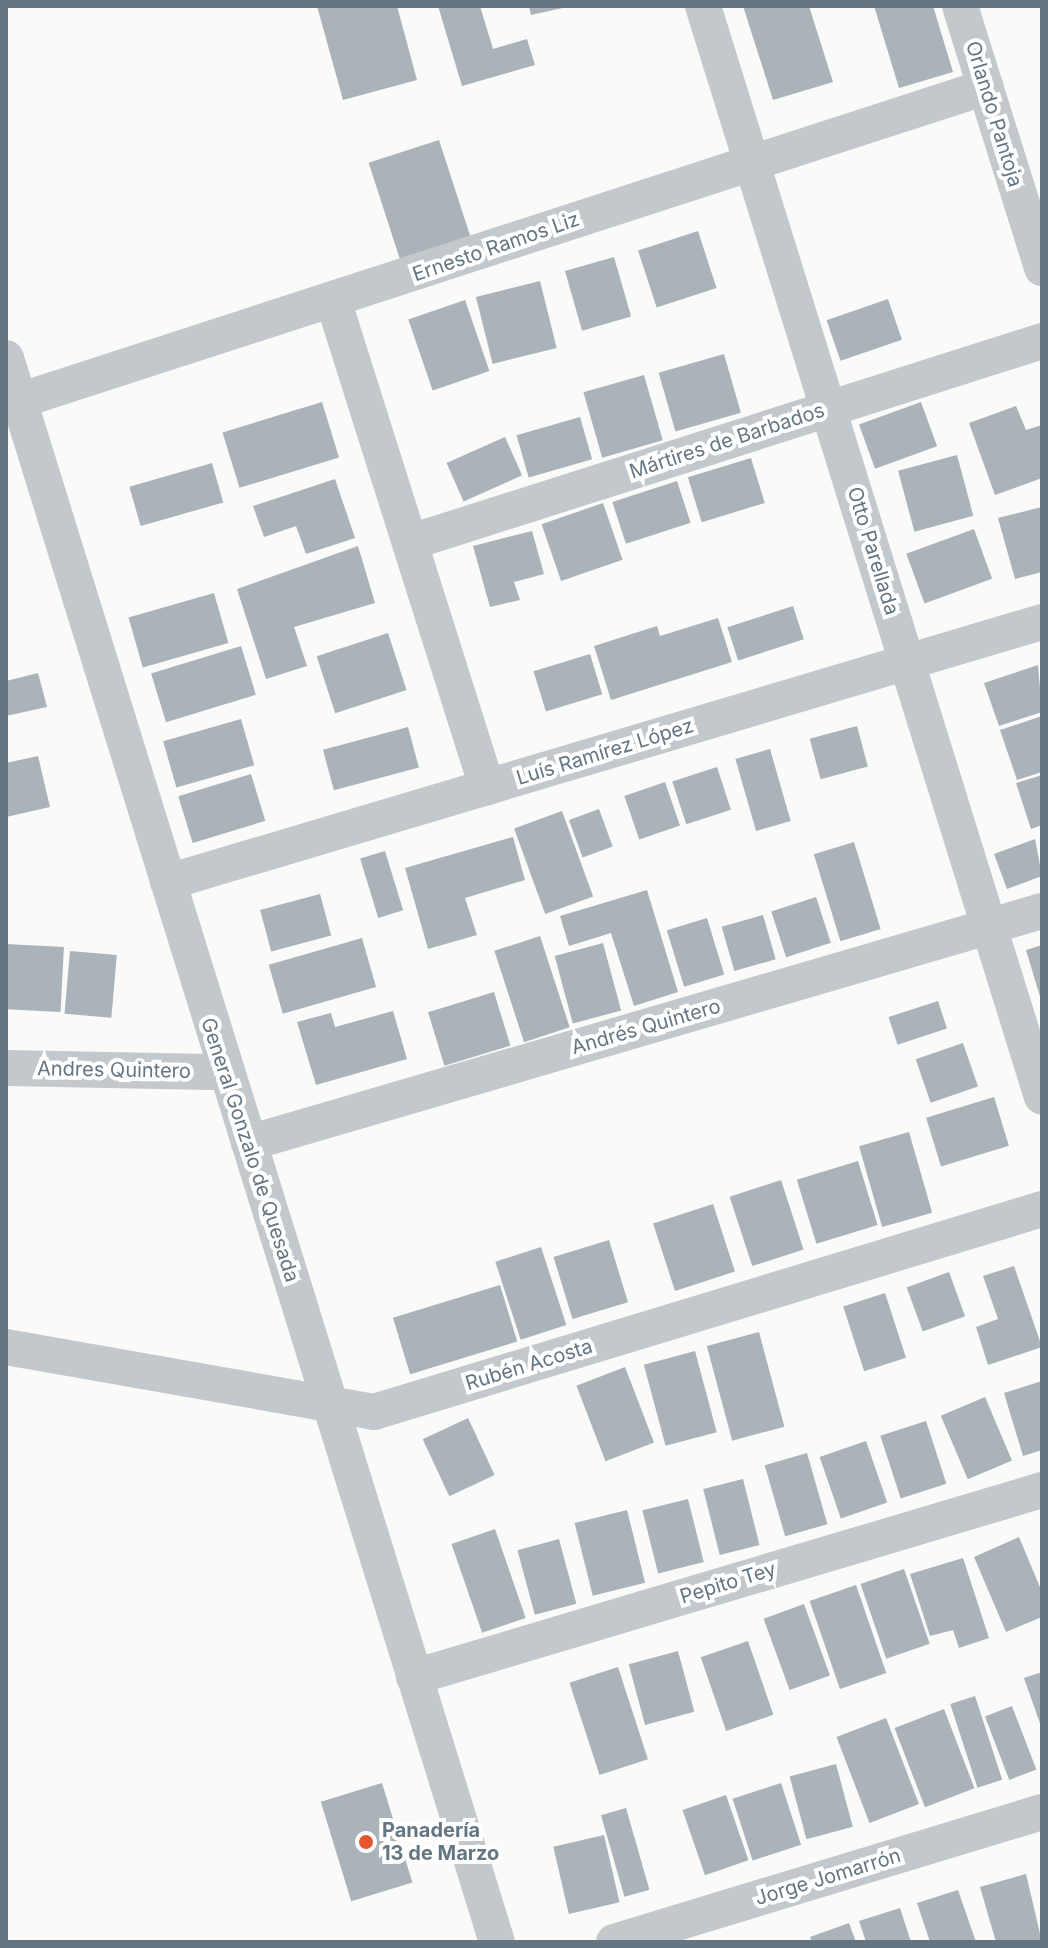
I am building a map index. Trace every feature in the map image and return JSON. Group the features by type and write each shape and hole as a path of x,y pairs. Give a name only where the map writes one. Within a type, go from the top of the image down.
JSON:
{"street":[{"name":"Otto Parellada","path":"703,6 1042,1097"},
{"name":"Orlando Pantoja","path":"960,6 1042,268"},
{"name":"Ernesto Ramos Liz","path":"13,403 334,303 751,159 986,87"},
{"path":"334,303 487,787"},
{"name":"Mártires de Barbados","path":"411,542 1042,341"},
{"name":"General Gonzalo de Quesada","path":"6,358 13,403 168,882 223,1072 249,1143 497,1942"},
{"name":"Luís Ramírez López","path":"168,882 1042,622"},
{"name":"Andrés Quintero","path":"249,1143 1042,911"},
{"name":"Andres Quintero","path":"6,1068 223,1072"},
{"name":"Rubén Acosta","path":"6,1347 374,1412 1042,1209"},
{"name":"Pepito Tey","path":"414,1677 1042,1490"},
{"name":"Jorge Jomarrón","path":"614,1942 1042,1812"}],"building":[{"path":"317,6 397,6 417,80 343,100"},
{"path":"438,6 480,6 493,49 527,39 535,65 462,86"},
{"path":"529,6 567,6 567,7 531,15"},
{"path":"743,6 809,6 833,82 773,100"},
{"path":"874,6 933,6 953,72 899,88"},
{"path":"439,140 470,236 400,259 369,163"},
{"path":"698,231 717,288 657,308 638,250"},
{"path":"614,257 631,317 582,331 565,271"},
{"path":"540,281 557,348 493,364 476,297"},
{"path":"888,299 902,340 841,361 827,320"},
{"path":"465,300 489,371 433,390 408,320"},
{"path":"724,354 741,413 675,431 659,373"},
{"path":"644,375 663,440 602,458 583,392"},
{"path":"322,402 339,457 240,488 223,432"},
{"path":"921,402 937,446 875,469 859,425"},
{"path":"1016,406 1026,430 1042,425 1042,478 995,495 969,423"},
{"path":"580,417 592,459 529,477 517,435"},
{"path":"505,437 522,475 464,501 447,463"},
{"path":"957,455 973,516 914,532 898,471"},
{"path":"751,458 765,503 702,522 688,477"},
{"path":"212,463 223,502 141,526 129,487"},
{"path":"335,479 355,538 306,554 296,526 264,537 253,506"},
{"path":"677,481 691,523 626,544 612,502"},
{"path":"603,503 623,560 561,581 542,524"},
{"path":"1042,507 1042,572 1015,579 998,518"},
{"path":"974,529 992,579 924,603 906,554"},
{"path":"532,531 544,574 514,582 520,600 490,607 473,546"},
{"path":"358,546 375,603 294,627 307,666 266,679 237,589"},
{"path":"214,593 228,643 143,668 128,618"},
{"path":"793,606 804,639 738,661 727,627"},
{"path":"718,618 732,662 611,700 594,646 657,626 660,636"},
{"path":"388,633 407,690 335,713 317,656"},
{"path":"241,646 256,695 166,722 151,673"},
{"path":"590,654 602,694 546,711 534,671"},
{"path":"1038,665 1042,712 999,726 984,683"},
{"path":"38,673 47,707 6,716 6,681"},
{"path":"1042,716 1042,772 1017,780 1000,730"},
{"path":"241,719 254,765 176,787 163,741"},
{"path":"857,726 868,767 821,779 810,739"},
{"path":"408,727 419,768 334,790 323,750"},
{"path":"770,749 791,821 756,831 735,759"},
{"path":"38,756 50,807 6,817 6,763"},
{"path":"717,767 731,810 686,824 672,782"},
{"path":"251,774 265,821 193,843 178,796"},
{"path":"1042,775 1042,825 1031,829 1016,783"},
{"path":"665,782 680,825 639,839 624,796"},
{"path":"599,809 613,847 583,858 569,820"},
{"path":"562,811 593,897 545,914 514,828"},
{"path":"513,837 525,880 465,898 477,935 428,949 405,868"},
{"path":"1035,839 1042,876 1007,889 994,854"},
{"path":"854,842 881,929 840,941 814,854"},
{"path":"385,851 403,910 378,918 360,859"},
{"path":"647,890 678,992 634,1006 611,933 569,946 560,916"},
{"path":"320,894 331,936 271,952 260,910"},
{"path":"816,897 831,943 786,957 771,912"},
{"path":"763,915 776,959 734,971 722,927"},
{"path":"707,918 724,974 684,987 667,930"},
{"path":"540,936 570,1027 524,1042 494,951"},
{"path":"362,938 376,987 283,1014 269,965"},
{"path":"603,943 621,1011 573,1024 555,956"},
{"path":"6,944 64,947 61,1012 6,1009"},
{"path":"1042,945 1042,1000 1041,1000 1026,950"},
{"path":"70,951 117,955 111,1018 65,1014"},
{"path":"494,992 510,1046 444,1066 428,1012"},
{"path":"938,1001 947,1029 898,1045 889,1017"},
{"path":"393,1011 407,1059 316,1085 297,1022 331,1013 335,1027"},
{"path":"963,1043 978,1086 931,1103 916,1059"},
{"path":"994,1097 1009,1146 941,1167 926,1118"},
{"path":"909,1132 932,1213 882,1227 859,1146"},
{"path":"858,1161 878,1225 816,1244 797,1180"},
{"path":"781,1180 804,1249 752,1266 730,1197"},
{"path":"713,1204 735,1272 675,1291 653,1223"},
{"path":"609,1240 628,1302 573,1319 554,1257"},
{"path":"541,1247 566,1325 521,1340 495,1262"},
{"path":"1014,1266 1042,1347 988,1365 976,1327 998,1319 983,1276"},
{"path":"949,1272 965,1316 923,1332 907,1287"},
{"path":"500,1285 517,1341 410,1374 393,1318"},
{"path":"885,1293 906,1358 864,1371 843,1307"},
{"path":"759,1332 784,1427 732,1441 707,1346"},
{"path":"695,1351 717,1432 666,1446 644,1365"},
{"path":"625,1367 654,1443 605,1461 576,1386"},
{"path":"1042,1381 1042,1450 1023,1456 1004,1393"},
{"path":"985,1397 1012,1461 968,1479 941,1416"},
{"path":"468,1418 495,1475 449,1496 423,1439"},
{"path":"926,1421 946,1484 901,1499 880,1436"},
{"path":"866,1441 887,1502 841,1518 820,1457"},
{"path":"807,1453 827,1524 785,1536 765,1465"},
{"path":"743,1479 759,1545 720,1555 703,1489"},
{"path":"688,1499 704,1562 658,1573 642,1510"},
{"path":"627,1510 645,1583 593,1596 575,1523"},
{"path":"495,1529 526,1618 482,1633 452,1544"},
{"path":"1019,1537 1042,1592 1042,1617 1006,1632 974,1557"},
{"path":"559,1539 576,1604 535,1615 517,1550"},
{"path":"963,1558 989,1638 959,1648 953,1630 930,1636 910,1574"},
{"path":"904,1569 930,1644 886,1659 861,1584"},
{"path":"856,1585 886,1673 840,1689 810,1601"},
{"path":"804,1604 830,1675 790,1690 764,1619"},
{"path":"748,1641 773,1715 726,1731 701,1657"},
{"path":"678,1651 694,1712 645,1725 629,1664"},
{"path":"618,1667 648,1759 599,1775 569,1683"},
{"path":"1042,1672 1042,1729 1024,1678"},
{"path":"975,1696 1002,1780 977,1788 950,1704"},
{"path":"1012,1706 1036,1769 1009,1780 985,1716"},
{"path":"944,1709 974,1788 925,1807 895,1728"},
{"path":"886,1718 919,1804 869,1823 837,1737"},
{"path":"836,1764 853,1827 806,1839 790,1776"},
{"name":"Panadería 13 de Marzo","path":"382,1783 412,1882 351,1901 321,1802"},
{"path":"781,1783 801,1845 753,1861 732,1799"},
{"path":"726,1795 748,1860 705,1875 683,1810"},
{"path":"626,1808 649,1890 624,1897 601,1815"},
{"path":"604,1835 620,1902 569,1914 553,1847"},
{"path":"1026,1874 1042,1942 996,1942 980,1887"},
{"path":"958,1890 976,1942 930,1942 917,1903"},
{"path":"900,1908 911,1942 866,1942 859,1921"},
{"path":"849,1923 856,1942 812,1942 810,1937"}],"place":[{"name":"Panadería 13 de Marzo","path":"366,1842"}]}
